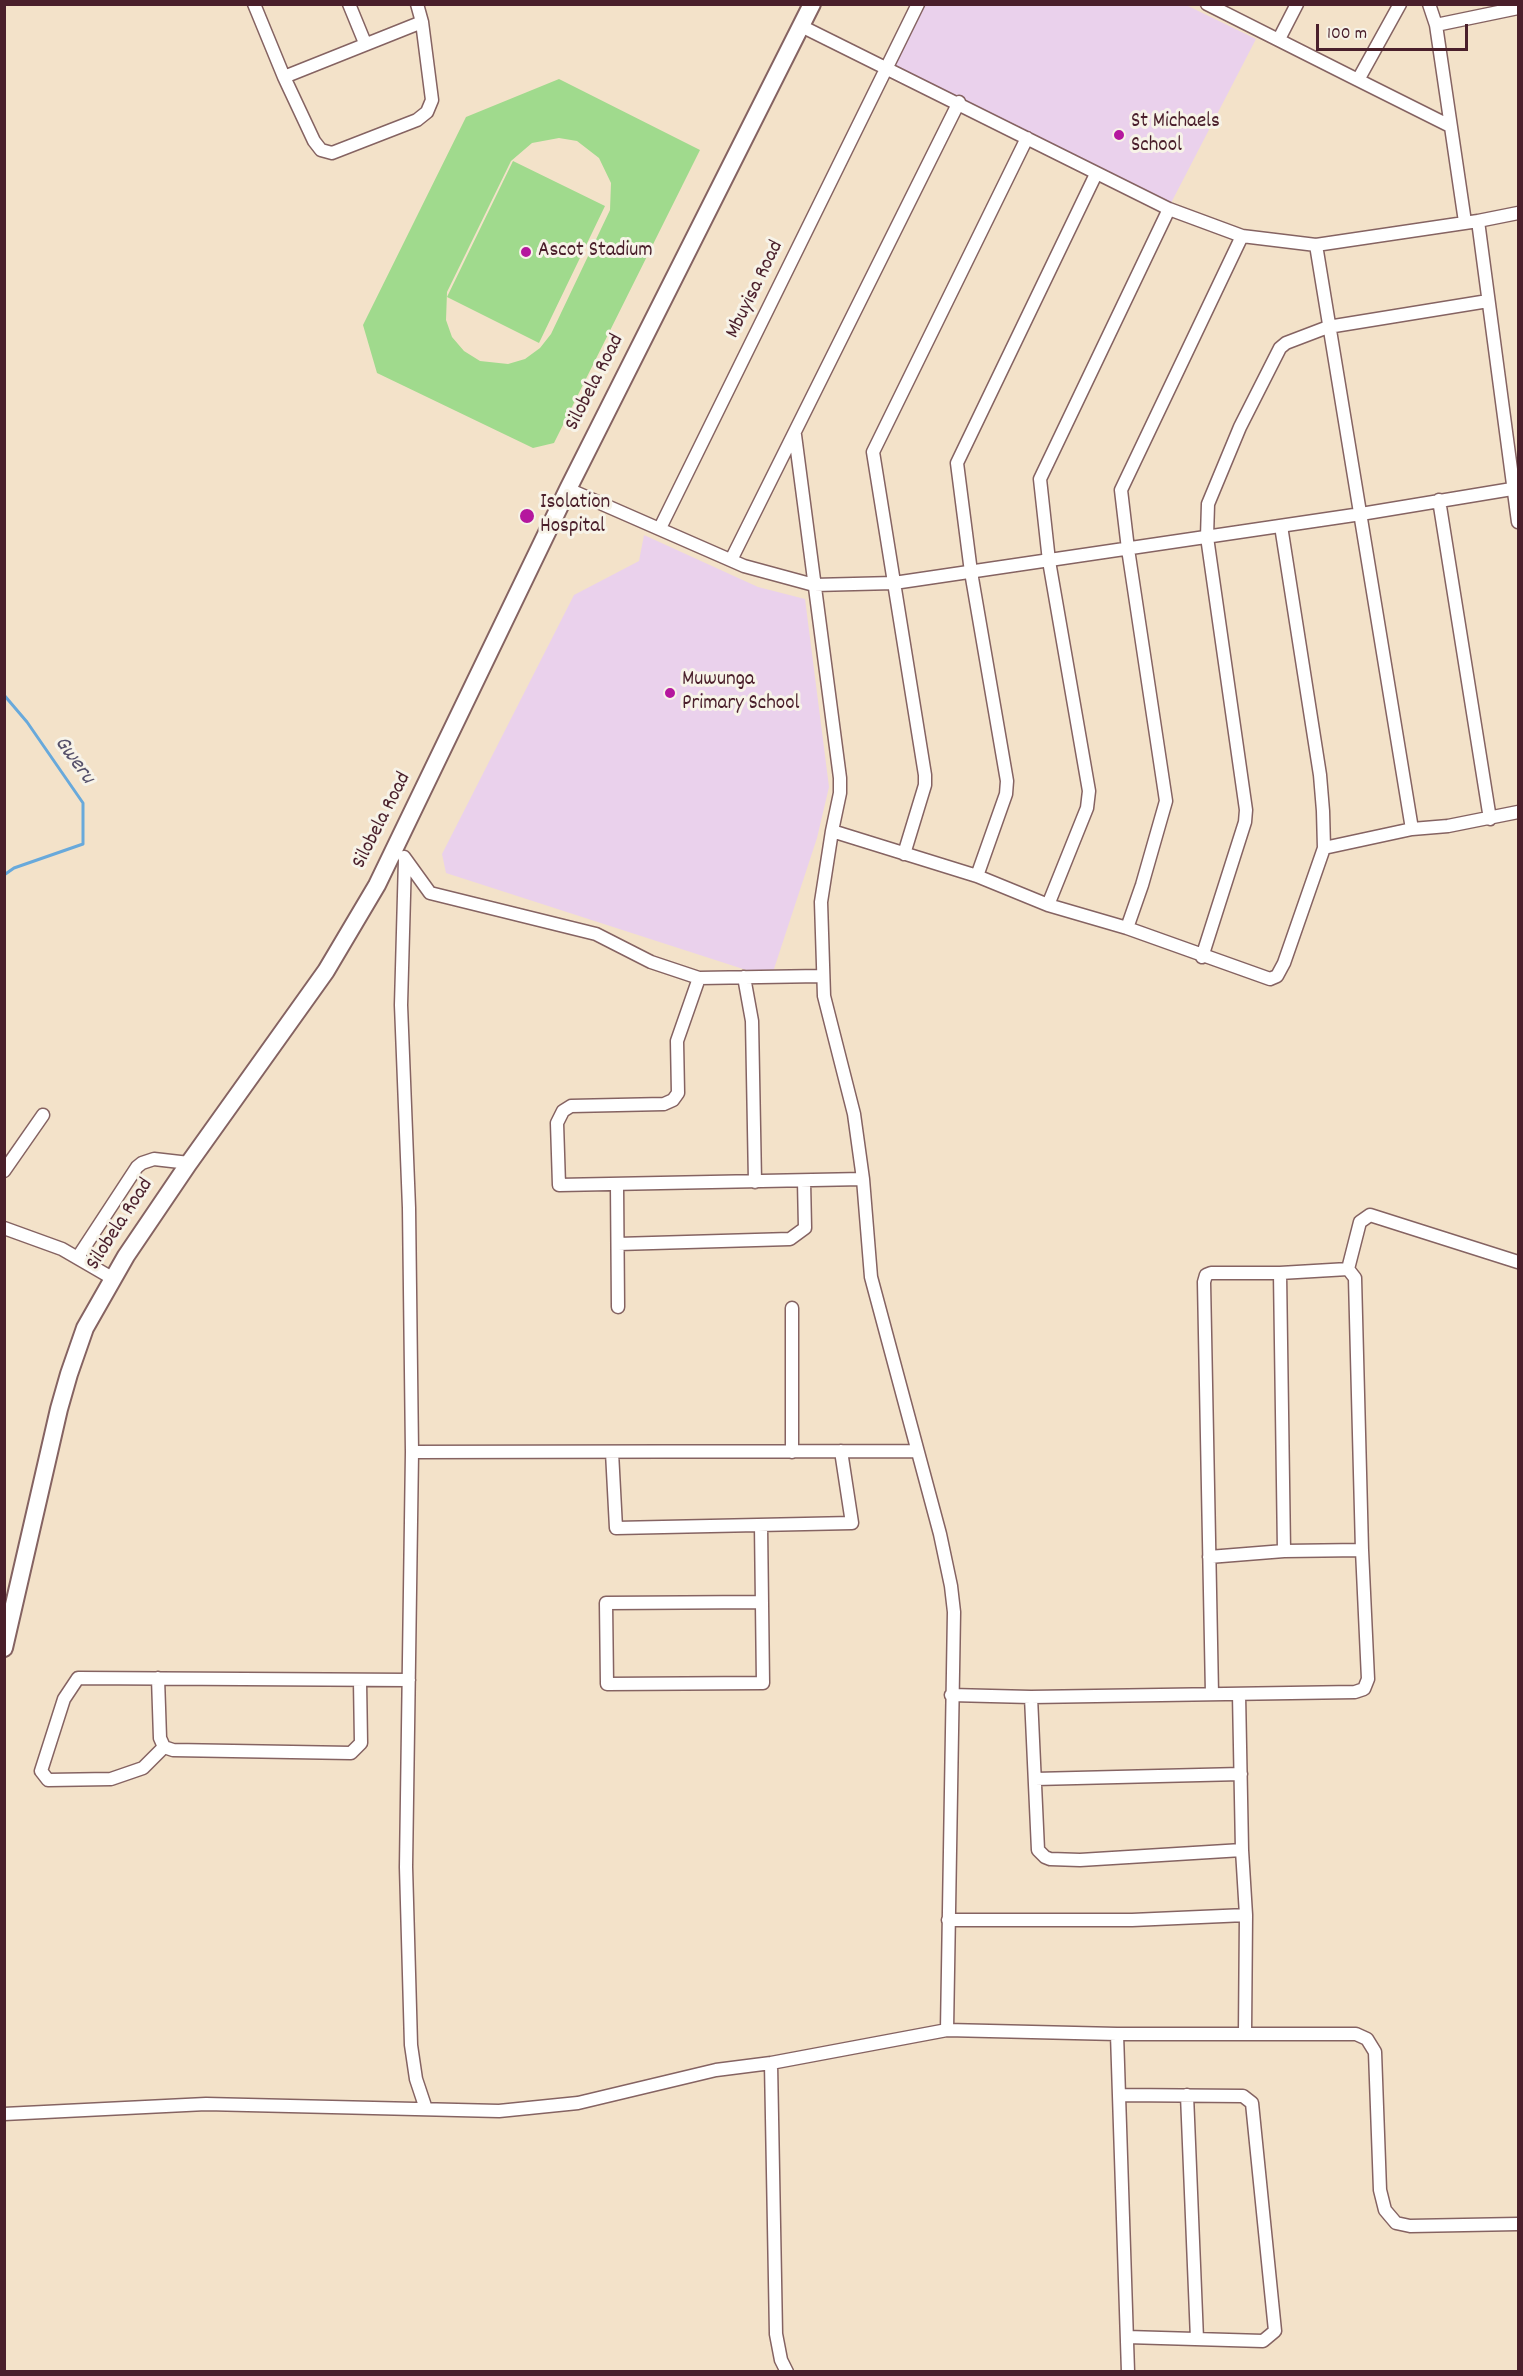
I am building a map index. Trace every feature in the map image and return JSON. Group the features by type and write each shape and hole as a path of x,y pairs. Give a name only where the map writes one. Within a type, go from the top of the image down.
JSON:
{"street":[{"path":"254,4 284,77 314,141 321,150 332,153 417,120 427,112 432,100 420,5"},
{"path":"350,4 365,43"},
{"name":"Silobela Road","path":"4,1648 69,1374 85,1328 112,1278 189,1163 326,971 377,885 401,853 568,489 812,4"},
{"name":"Mbuyisa Road","path":"660,528 918,4"},
{"path":"1207,4 1450,126"},
{"path":"1279,39 1297,4"},
{"path":"1359,80 1400,4"},
{"path":"1429,4 1436,25 1450,126 1488,301 1516,488 1518,522"},
{"path":"1436,25 1518,8"},
{"path":"284,77 422,22"},
{"path":"801,26 959,102 1096,174 1169,209 1242,236 1316,245 1518,213"},
{"path":"731,560 959,102"},
{"path":"904,854 925,785 925,775 874,448 1027,138"},
{"path":"977,876 1007,788 971,572 957,469 959,458 1096,174"},
{"path":"1048,905 1087,808 1089,791 1049,561 1040,484 1042,474 1169,209"},
{"path":"1127,928 1166,801 1121,490 1242,236"},
{"path":"1316,245 1413,829"},
{"path":"1202,957 1245,822 1246,810 1208,537 1210,495 1240,427 1280,348 1286,343 1328,327 1488,301"},
{"path":"795,435 840,778 840,794 821,902 821,976 854,1114 863,1179 871,1277 943,1544 951,1586 955,1639 951,1695 947,2030"},
{"path":"568,489 731,560 760,571 814,585 894,583 1361,514 1516,488"},
{"path":"1439,500 1490,819"},
{"path":"832,831 977,876 1048,905 1127,928 1202,957 1270,979 1277,976 1324,848 1320,775 1281,526"},
{"path":"1324,848 1413,829 1448,826 1518,812"},
{"path":"401,853 430,893 596,934 651,962 699,978 821,976"},
{"path":"401,853 401,1005 409,1208 412,1452 406,1868 411,2045 416,2079 426,2109"},
{"path":"744,977 752,1021 755,1182"},
{"path":"699,978 677,1041 678,1093 674,1100 664,1104 571,1106 563,1111 557,1123 559,1185 863,1179"},
{"path":"4,1170 43,1115"},
{"path":"78,1257 137,1167 153,1159 189,1163"},
{"path":"618,1244 790,1239 805,1228 804,1180"},
{"path":"617,1185 618,1307"},
{"path":"1348,1269 1360,1222 1370,1215 1518,1262"},
{"path":"4,1228 54,1245 112,1278"},
{"path":"951,1695 1031,1697 1239,1694 1355,1692 1364,1689 1368,1679 1362,1550 1355,1278 1348,1269"},
{"path":"1212,1694 1204,1282 1206,1275 1211,1273 1280,1274 1348,1269"},
{"path":"1280,1274 1284,1551"},
{"path":"792,1308 792,1452"},
{"path":"612,1452 615,1528 852,1523 841,1451"},
{"path":"412,1452 917,1451"},
{"path":"761,1525 762,1602 763,1683 607,1684 606,1603 762,1602"},
{"path":"1209,1557 1284,1551 1362,1550"},
{"path":"164,1747 143,1768 111,1779 48,1780 40,1771 64,1699 78,1678 409,1680"},
{"path":"158,1678 160,1738 164,1747 173,1750 351,1753 361,1743 360,1681"},
{"path":"1239,1694 1242,1850 1246,1915 1245,2033"},
{"path":"1031,1697 1038,1850 1045,1857 1080,1860 1242,1850"},
{"path":"1035,1779 1241,1774"},
{"path":"948,1920 1132,1920 1246,1915"},
{"path":"4,2114 206,2104 499,2111 578,2103 716,2070 771,2063 947,2030 1118,2034 1356,2034 1367,2039 1375,2052 1380,2190 1385,2210 1396,2223 1410,2226 1518,2224"},
{"path":"1118,2034 1128,2372"},
{"path":"771,2063 776,2334 781,2360 787,2372"},
{"path":"1119,2095 1244,2096 1252,2103 1275,2331 1263,2341 1127,2337"},
{"path":"1187,2095 1197,2339"}],"shaded area":[{"name":"St Michaels School","path":"925,5 1186,5 1256,39 1170,205 895,66"},
{"name":"Muwunga Primary School","path":"644,535 758,587 805,599 829,787 817,838 771,978 446,873 442,854 574,595 639,561"}],"green space":[{"path":"559,79 700,150 554,443 533,448 377,373 363,325 466,117","holes":["559,138 577,141 599,158 611,183 610,210 551,334 540,348 525,359 508,364 480,361 464,351 452,337 446,320 447,292 511,161 532,143"]},
{"name":"Ascot Stadium","path":"513,161 605,206 539,343 447,297"}],"waterway":[{"name":"Gweru","path":"4,695 27,722 83,803 83,844 14,868 4,875"}],"place":[{"name":"St Michaels School","path":"1119,135"},
{"name":"Ascot Stadium","path":"526,252"},
{"name":"Isolation Hospital","path":"527,516"},
{"name":"Muwunga Primary School","path":"670,693"}]}
